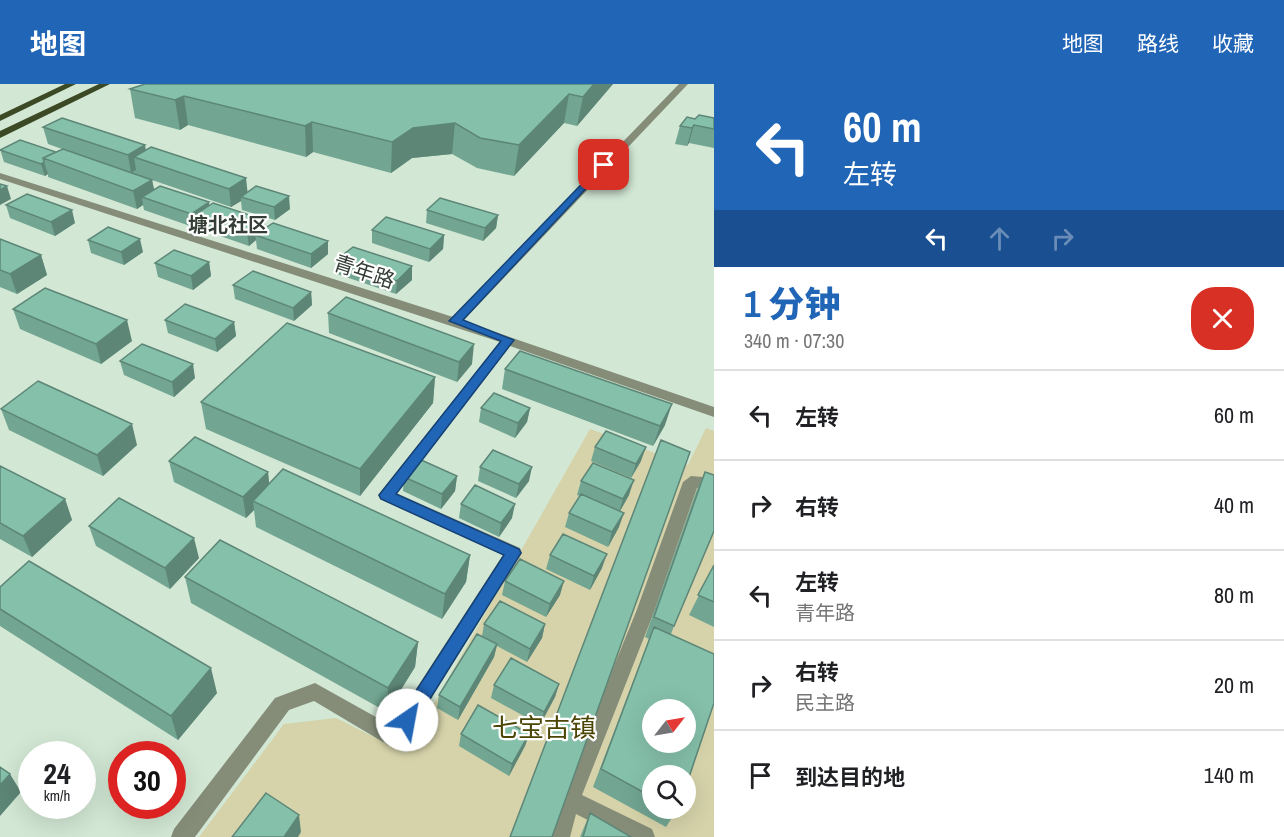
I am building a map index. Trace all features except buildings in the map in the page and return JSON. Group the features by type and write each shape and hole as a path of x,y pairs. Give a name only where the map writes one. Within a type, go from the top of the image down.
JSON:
{"main road":[{"path":"0,118 72,84"},
{"path":"0,135 106,84"}],"street":[{"path":"455,321 684,84"},
{"name":"青年路","path":"0,176 455,321 714,412"},
{"path":"182,837 282,704 315,692 395,738 514,553 386,495 508,340"},
{"path":"559,837 570,801 645,612 691,482 714,484"},
{"path":"570,801 644,837"}],"green space":[{"name":"七宝古镇","path":"706,428 714,431 714,837 199,837 284,724 336,718 406,753 590,429 688,465"}],"district":[{"name":"塘北社区","path":"228,225"}],"route":[{"path":"407,720 514,553 386,495 508,340 455,321 604,165"}]}
